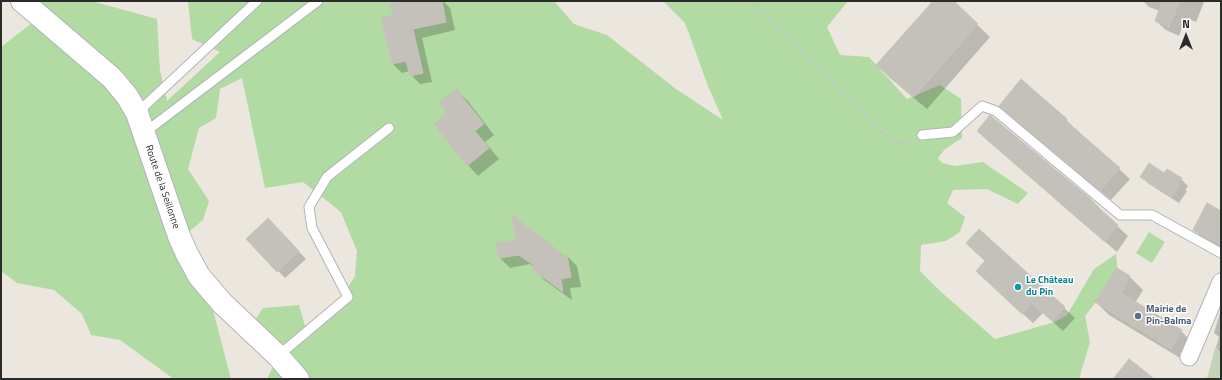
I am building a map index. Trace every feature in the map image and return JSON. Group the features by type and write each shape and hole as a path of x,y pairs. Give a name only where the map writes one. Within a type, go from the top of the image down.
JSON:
{"street":[{"name":"Route de la Seillonne","path":"22,1 112,78 127,96 140,123 179,236 199,276 222,303 278,356 298,379"},
{"path":"1189,357 1221,282"}],"lane":[{"path":"140,123 257,1"},
{"path":"140,123 318,1"},
{"path":"922,135 953,132 982,106 996,111 1120,215 1152,215 1221,253"},
{"path":"278,356 348,297 312,228 309,207 326,177 389,128"}],"path":[{"path":"750,1 883,134 900,144 922,135"}],"green space":[{"path":"25,1 93,1 157,19 160,70 167,101 220,52 192,39 188,1 554,1 574,24 607,35 676,89 723,120 708,86 685,23 663,1 848,1 827,27 840,55 869,57 907,99 940,85 961,99 962,138 945,149 938,158 942,163 955,166 983,162 1028,193 1018,204 987,189 953,190 947,203 965,217 960,232 946,241 921,245 920,271 940,291 995,339 1055,322 1067,315 1094,269 1116,254 1118,274 1085,316 1090,342 1079,379 267,379 281,350 253,323 263,308 299,305 305,326 328,318 355,276 357,251 341,212 303,182 265,188 242,78 220,89 216,118 199,128 188,169 209,201 203,220 172,246 213,310 231,379 175,379 120,340 91,335 82,314 54,290 17,283 1,271 1,47 37,19"},
{"path":"1149,232 1165,242 1152,263 1136,253"},
{"path":"1215,348 1221,349 1221,379 1207,379"}],"building":[{"path":"393,1 442,1 446,22 413,29 423,73 410,76 406,61 392,64 381,18 393,15 390,4 394,4"},
{"path":"933,1 954,1 978,24 914,97 876,65"},
{"path":"1162,1 1180,1 1169,27 1155,21"},
{"path":"1021,79 1120,168 1100,191 999,106"},
{"path":"456,89 484,124 475,131 489,148 467,166 434,124 447,113 439,103"},
{"path":"990,115 1092,200 1091,201 1118,225 1105,242 977,131"},
{"path":"1149,163 1164,173 1167,169 1182,178 1172,197 1140,177"},
{"path":"1207,203 1221,211 1221,245 1193,230"},
{"path":"512,215 560,252 561,256 567,255 571,277 561,279 563,292 533,270 533,265 519,255 499,258 496,243 516,240"},
{"path":"268,218 299,251 277,272 246,239"},
{"name":"Le Château du Pin","path":"979,229 1065,307 1052,321 1032,303 1022,314 976,271 985,261 966,243"},
{"name":"Mairie de Pin-Balma","path":"1117,268 1130,276 1121,293 1182,330 1171,349 1095,302"},
{"path":"1129,359 1137,365 1154,379 1113,379"}],"place":[{"name":"Le Château du Pin","path":"1018,287"},
{"name":"Mairie de Pin-Balma","path":"1138,316"}]}
